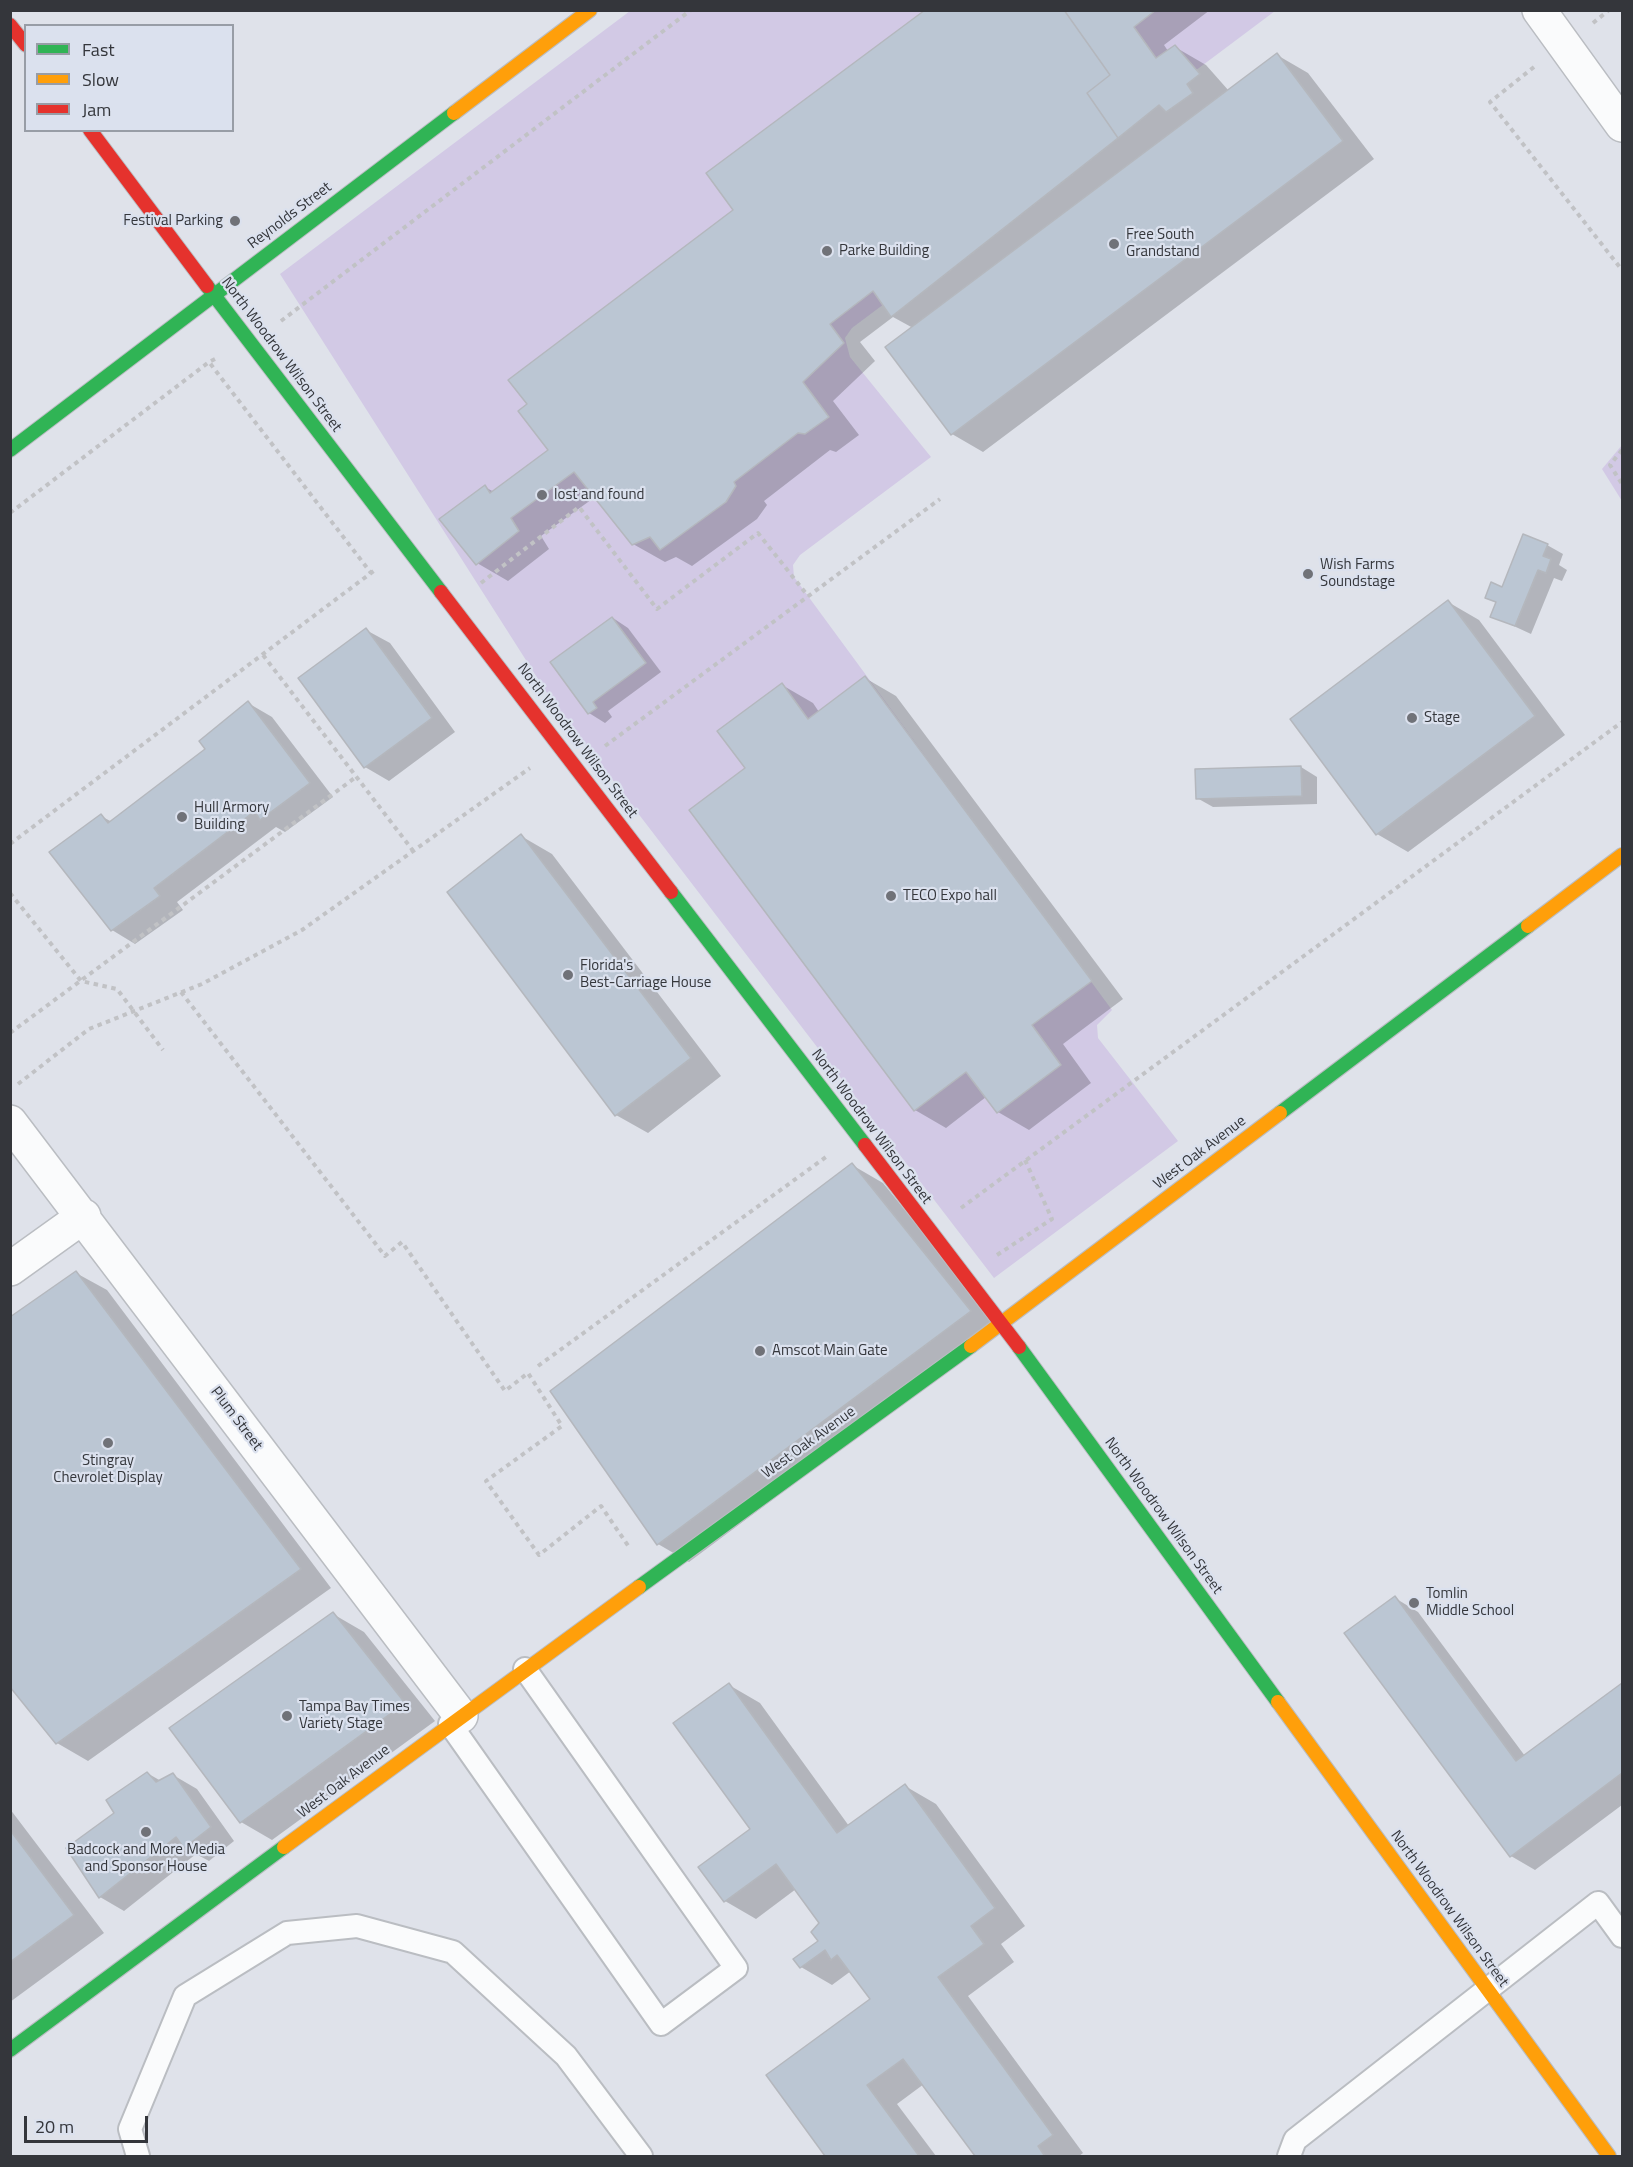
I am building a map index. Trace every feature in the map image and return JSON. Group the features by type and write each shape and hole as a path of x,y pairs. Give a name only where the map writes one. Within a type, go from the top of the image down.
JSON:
{"street":[{"name":"Reynolds Street","path":"10,450 590,10"},
{"path":"1539,10 1623,125"},
{"path":"10,26 24,43"},
{"name":"North Woodrow Wilson Street","path":"92,132 856,1135 1002,1323 1609,2157"},
{"name":"West Oak Avenue","path":"10,2050 455,1720 1002,1323 1623,855"},
{"name":"Plum Street","path":"10,1122 84,1216 455,1720"},
{"path":"10,1269 84,1216"}],"lane":[{"path":"455,1720 661,2024 736,1968 525,1669"},
{"path":"1289,2157 1294,2140 1598,1904 1623,1936"},
{"path":"138,2157 130,2129 185,1996 287,1933 357,1926 453,1952 566,2056 641,2157"}],"path":[{"path":"278,323 691,10"},
{"path":"1564,44 1490,102 1623,270"},
{"path":"10,513 209,362"},
{"path":"1623,450 1610,465 1623,484"},
{"path":"10,1090 89,1029 181,992 302,930 586,727 602,748 940,499"},
{"path":"472,577 478,586 579,507 657,609 758,533 808,596"},
{"path":"10,844 407,546"},
{"path":"263,655 414,852"},
{"path":"954,1212 1623,722"},
{"path":"10,1033 356,777"},
{"path":"10,893 81,981 117,989 163,1050"},
{"path":"181,992 385,1256 402,1242 505,1391 528,1373 562,1426 486,1481 539,1555 601,1506 632,1551"},
{"path":"538,1366 856,1135"},
{"path":"993,1258 1052,1219 1025,1160"}],"shaded area":[{"path":"630,11 1275,11 852,328 845,338 850,357 931,457 800,555 793,565 794,577 1112,1010 1097,1025 1098,1038 1178,1141 994,1278 552,701 280,274"},
{"path":"1622,445 1622,501 1602,469"}],"building":[{"name":"Parke Building","path":"925,10 1064,10 1110,75 1087,93 1118,138 891,317 873,291 830,324 844,343 803,382 829,417 805,434 798,433 734,482 736,486 726,502 660,550 650,537 632,545 574,472 511,518 519,531 476,565 439,519 485,485 490,493 548,450 518,411 527,404 508,380 733,210 706,173"},
{"path":"1064,10 1156,10 1134,27 1156,58 1175,45 1200,74 1187,84 1193,93 1166,112 1159,105 1118,138 1087,93 1110,75"},
{"name":"Free South Grandstand","path":"1277,53 1343,141 951,435 885,347"},
{"path":"1523,534 1548,544 1543,556 1551,559 1546,573 1538,570 1515,626 1490,617 1496,602 1485,598 1491,582 1502,587"},
{"name":"Stage","path":"1448,600 1535,716 1376,835 1290,719"},
{"path":"612,617 646,663 593,702 597,708 588,714 550,662"},
{"path":"366,628 432,718 364,768 298,678"},
{"name":"TECO Expo hall","path":"865,676 1092,981 1032,1025 1061,1065 997,1113 966,1072 914,1111 689,810 745,768 717,731 782,683 808,719"},
{"name":"Hull Armory Building","path":"248,701 310,783 260,820 255,811 154,888 160,896 111,931 49,852 101,814 108,823 205,749 199,741"},
{"path":"1301,766 1302,796 1196,799 1195,769"},
{"name":"Florida's Best-Carriage House","path":"521,834 691,1058 615,1116 447,892"},
{"name":"Amscot Main Gate","path":"852,1163 971,1311 657,1545 550,1391"},
{"name":"Stingray Chevrolet Display","path":"76,1271 301,1569 56,1744 10,1687 10,1317"},
{"path":"1395,1596 1516,1761 1622,1683 1622,1773 1510,1857 1344,1633"},
{"name":"Tampa Bay Times Variety Stage","path":"333,1612 405,1703 240,1823 169,1728"},
{"path":"729,1683 837,1833 905,1784 995,1908 971,1926 984,1944 938,1977 1053,2135 1038,2146 1043,2156 975,2156 903,2059 867,2085 919,2156 825,2156 766,2075 870,1999 837,1955 831,1960 825,1950 800,1968 793,1959 818,1941 811,1932 819,1923 776,1864 724,1902 698,1867 750,1829 673,1723"},
{"name":"Badcock and More Media and Sponsor House","path":"147,1772 156,1782 173,1773 211,1827 184,1848 176,1837 99,1898 66,1848 114,1813 106,1800"},
{"path":"10,1830 74,1915 10,1962"}],"traffic: fast":[{"path":"10,450 454,113"},
{"path":"207,286 441,592"},
{"path":"671,892 865,1145"},
{"path":"1280,1113 1528,926"},
{"path":"639,1587 971,1346"},
{"path":"1019,1347 1278,1702"},
{"path":"10,2050 284,1847"}],"traffic: slow":[{"path":"454,113 590,10"},
{"path":"1528,926 1622,855"},
{"path":"971,1346 1280,1113"},
{"path":"284,1847 639,1587"},
{"path":"1278,1702 1609,2156"}],"traffic: jam":[{"path":"10,25 24,42"},
{"path":"92,132 207,286"},
{"path":"441,592 671,892"},
{"path":"865,1145 1019,1347"}],"place":[{"name":"Festival Parking","path":"235,221"},
{"name":"Free South Grandstand","path":"1114,244"},
{"name":"Parke Building","path":"827,251"},
{"name":"lost and found","path":"542,495"},
{"name":"Wish Farms Soundstage","path":"1308,574"},
{"name":"Stage","path":"1412,718"},
{"name":"Hull Armory Building","path":"182,817"},
{"name":"TECO Expo hall","path":"891,896"},
{"name":"Florida's Best-Carriage House","path":"568,975"},
{"name":"Amscot Main Gate","path":"760,1351"},
{"name":"Stingray Chevrolet Display","path":"108,1443"},
{"name":"Tomlin Middle School","path":"1414,1603"},
{"name":"Tampa Bay Times Variety Stage","path":"287,1716"},
{"name":"Badcock and More Media and Sponsor House","path":"146,1832"}]}
